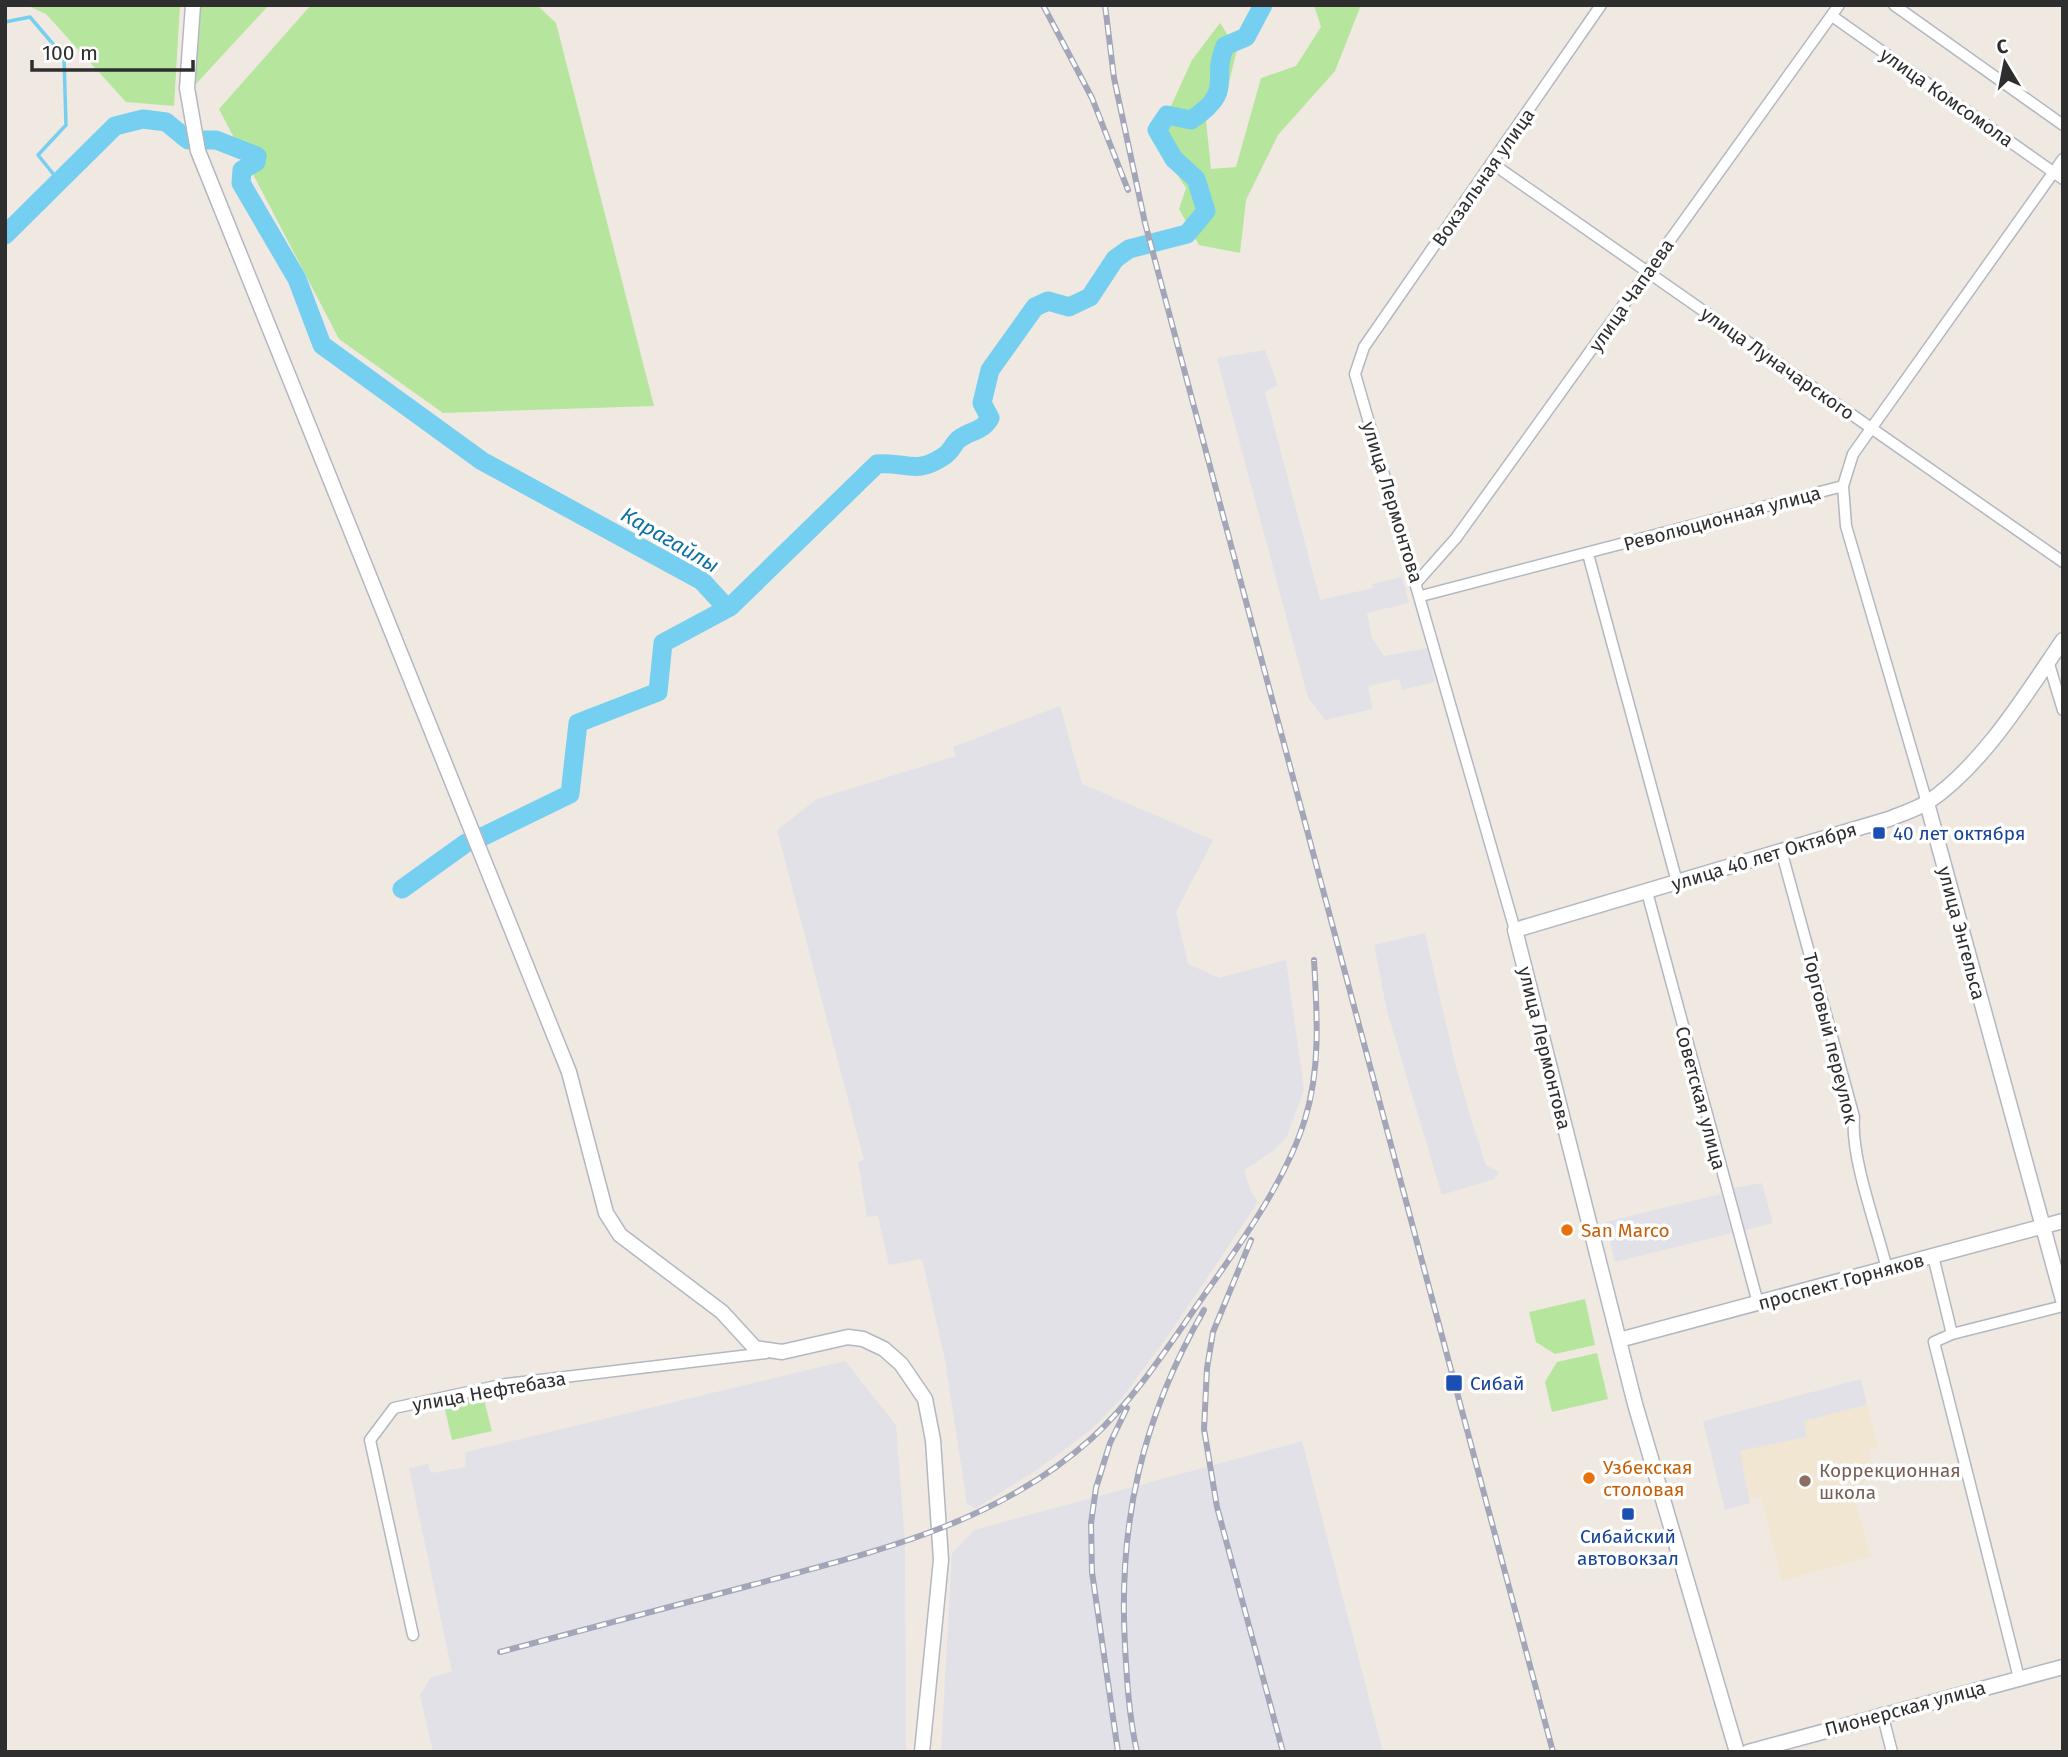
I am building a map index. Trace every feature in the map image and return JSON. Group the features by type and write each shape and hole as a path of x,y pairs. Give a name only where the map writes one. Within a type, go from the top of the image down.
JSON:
{"street":[{"path":"192,5 187,88 198,151 569,1072 606,1213 620,1235 722,1312 755,1348 782,1352 848,1337 863,1339 884,1349 901,1364 925,1399 933,1440 939,1531 939,1601 922,1752"},
{"name":"Вокзальная улица","path":"1364,347 1601,5"},
{"name":"улица Чапаева","path":"1417,582 1456,538 1839,5"},
{"path":"1894,5 2063,125"},
{"name":"улица Комсомола","path":"1832,16 2058,176"},
{"name":"Революционная улица","path":"1421,596 1843,486 1853,454 2058,176 2063,159"},
{"name":"улица Луначарского","path":"1493,164 2063,562"},
{"name":"улица Лермонтова","path":"1364,347 1355,374 1515,930 1619,1340 1737,1752"},
{"name":"улица Энгельса","path":"1843,486 1846,526 1927,803 2063,1300"},
{"path":"1588,554 1677,882"},
{"name":"улица 40 лет Октября","path":"1515,930 1889,819 1927,803 1967,769 2063,640"},
{"path":"2048,661 2063,710"},
{"name":"Торговый переулок","path":"1781,850 1854,1116 1853,1128 1887,1269"},
{"name":"Советская улица","path":"1647,892 1758,1303"},
{"name":"проспект Горняков","path":"1619,1340 2063,1222"},
{"path":"1933,1256 1952,1334"},
{"path":"2019,1678 1934,1342 1952,1334 2063,1306"},
{"name":"улица Нефтебаза","path":"413,1635 370,1440 394,1408 506,1384 782,1352"},
{"name":"Пионерская улица","path":"1748,1752 1882,1713 2063,1667"},
{"path":"1882,1713 1892,1752"}],"shaded area":[{"path":"1265,350 1278,385 1265,392 1320,600 1373,588 1372,584 1402,577 1409,603 1367,613 1372,638 1384,656 1428,648 1435,682 1402,690 1399,679 1368,686 1373,709 1325,720 1308,698 1217,358"},
{"path":"1060,706 1082,784 1213,840 1176,912 1188,964 1219,978 1286,960 1304,1090 1287,1136 1276,1149 1244,1170 1251,1192 1258,1202 1170,1333 1121,1399 1092,1429 1037,1470 976,1508 967,1504 945,1360 922,1259 889,1265 878,1216 867,1217 858,1162 864,1160 777,830 817,799 956,756 953,747"},
{"path":"1425,933 1456,1067 1473,1125 1486,1165 1499,1172 1494,1179 1442,1195 1387,1011 1374,945"},
{"path":"1762,1183 1773,1223 1745,1230 1733,1188"},
{"path":"1721,1194 1732,1233 1615,1262 1605,1222"},
{"path":"845,1361 896,1425 905,1543 906,1752 433,1752 420,1695 431,1677 452,1672 409,1468 428,1464 431,1473 465,1467 466,1452"},
{"path":"1861,1379 1867,1405 1804,1421 1807,1437 1741,1451 1750,1503 1725,1510 1703,1421"},
{"name":"Коррекционная школа","path":"1867,1405 1878,1448 1868,1450 1872,1465 1855,1502 1871,1556 1782,1581 1761,1497 1749,1499 1740,1451 1807,1437 1804,1421"},
{"path":"1302,1441 1383,1752 941,1752 952,1553 974,1530"}],"green space":[{"path":"26,5 180,5 174,106 126,102 46,14"},
{"path":"201,5 269,5 194,86"},
{"path":"311,5 537,5 556,23 654,406 443,413 339,339 219,109"},
{"path":"1314,5 1361,5 1335,71 1278,135 1246,200 1240,253 1199,245 1179,209 1186,188 1155,141 1192,60 1220,23 1237,49 1229,83 1206,121 1211,169 1236,167 1261,78 1296,66 1321,27"},
{"path":"1585,1299 1595,1345 1555,1354 1536,1342 1529,1312"},
{"path":"1597,1353 1608,1399 1552,1412 1545,1382 1557,1362"},
{"path":"483,1396 492,1431 452,1440 444,1405"}],"waterway":[{"name":"Карагайлы","path":"5,235 115,126 143,119 166,122 188,140 216,140 257,156 256,162 242,170 241,183 297,279 322,345 482,461 702,581 725,606 730,607 877,464 917,467 934,462 946,454 959,439 983,426 990,418 982,403 990,370 1035,307 1048,301 1069,307 1090,297 1115,259 1129,249 1187,234 1206,211 1196,179 1174,159 1157,130 1167,115 1191,120 1213,101 1218,93 1221,58 1225,46 1246,37 1263,5"},
{"path":"5,22 30,17 64,57 66,125 38,155 59,181"},
{"path":"484,836 570,794 578,723 658,692 663,643 730,607"},
{"path":"402,889 466,843"}],"railway":[{"path":"1043,5 1092,98 1128,190"},
{"path":"1105,5 1114,78 1145,223 1553,1752"},
{"path":"500,1652 843,1560 931,1532 1015,1493 1055,1468 1092,1438 1141,1384 1170,1344 1252,1225 1288,1162 1305,1119 1314,1080 1317,1040 1314,960"},
{"path":"1251,1240 1213,1332 1207,1368 1204,1429 1217,1507 1283,1752"},
{"path":"1137,1752 1130,1712 1125,1646 1124,1601 1131,1514 1150,1431 1183,1350 1204,1310"},
{"path":"1118,1752 1092,1572 1091,1523 1096,1488 1110,1443 1127,1408"}],"place":[{"name":"40 лет октября","path":"1879,833"},
{"name":"San Marco","path":"1567,1230"},
{"name":"Сибай","path":"1454,1383"},
{"name":"Узбекская столовая","path":"1589,1478"},
{"name":"Коррекционная школа","path":"1805,1481"},
{"name":"Сибайский автовокзал","path":"1628,1514"}]}
